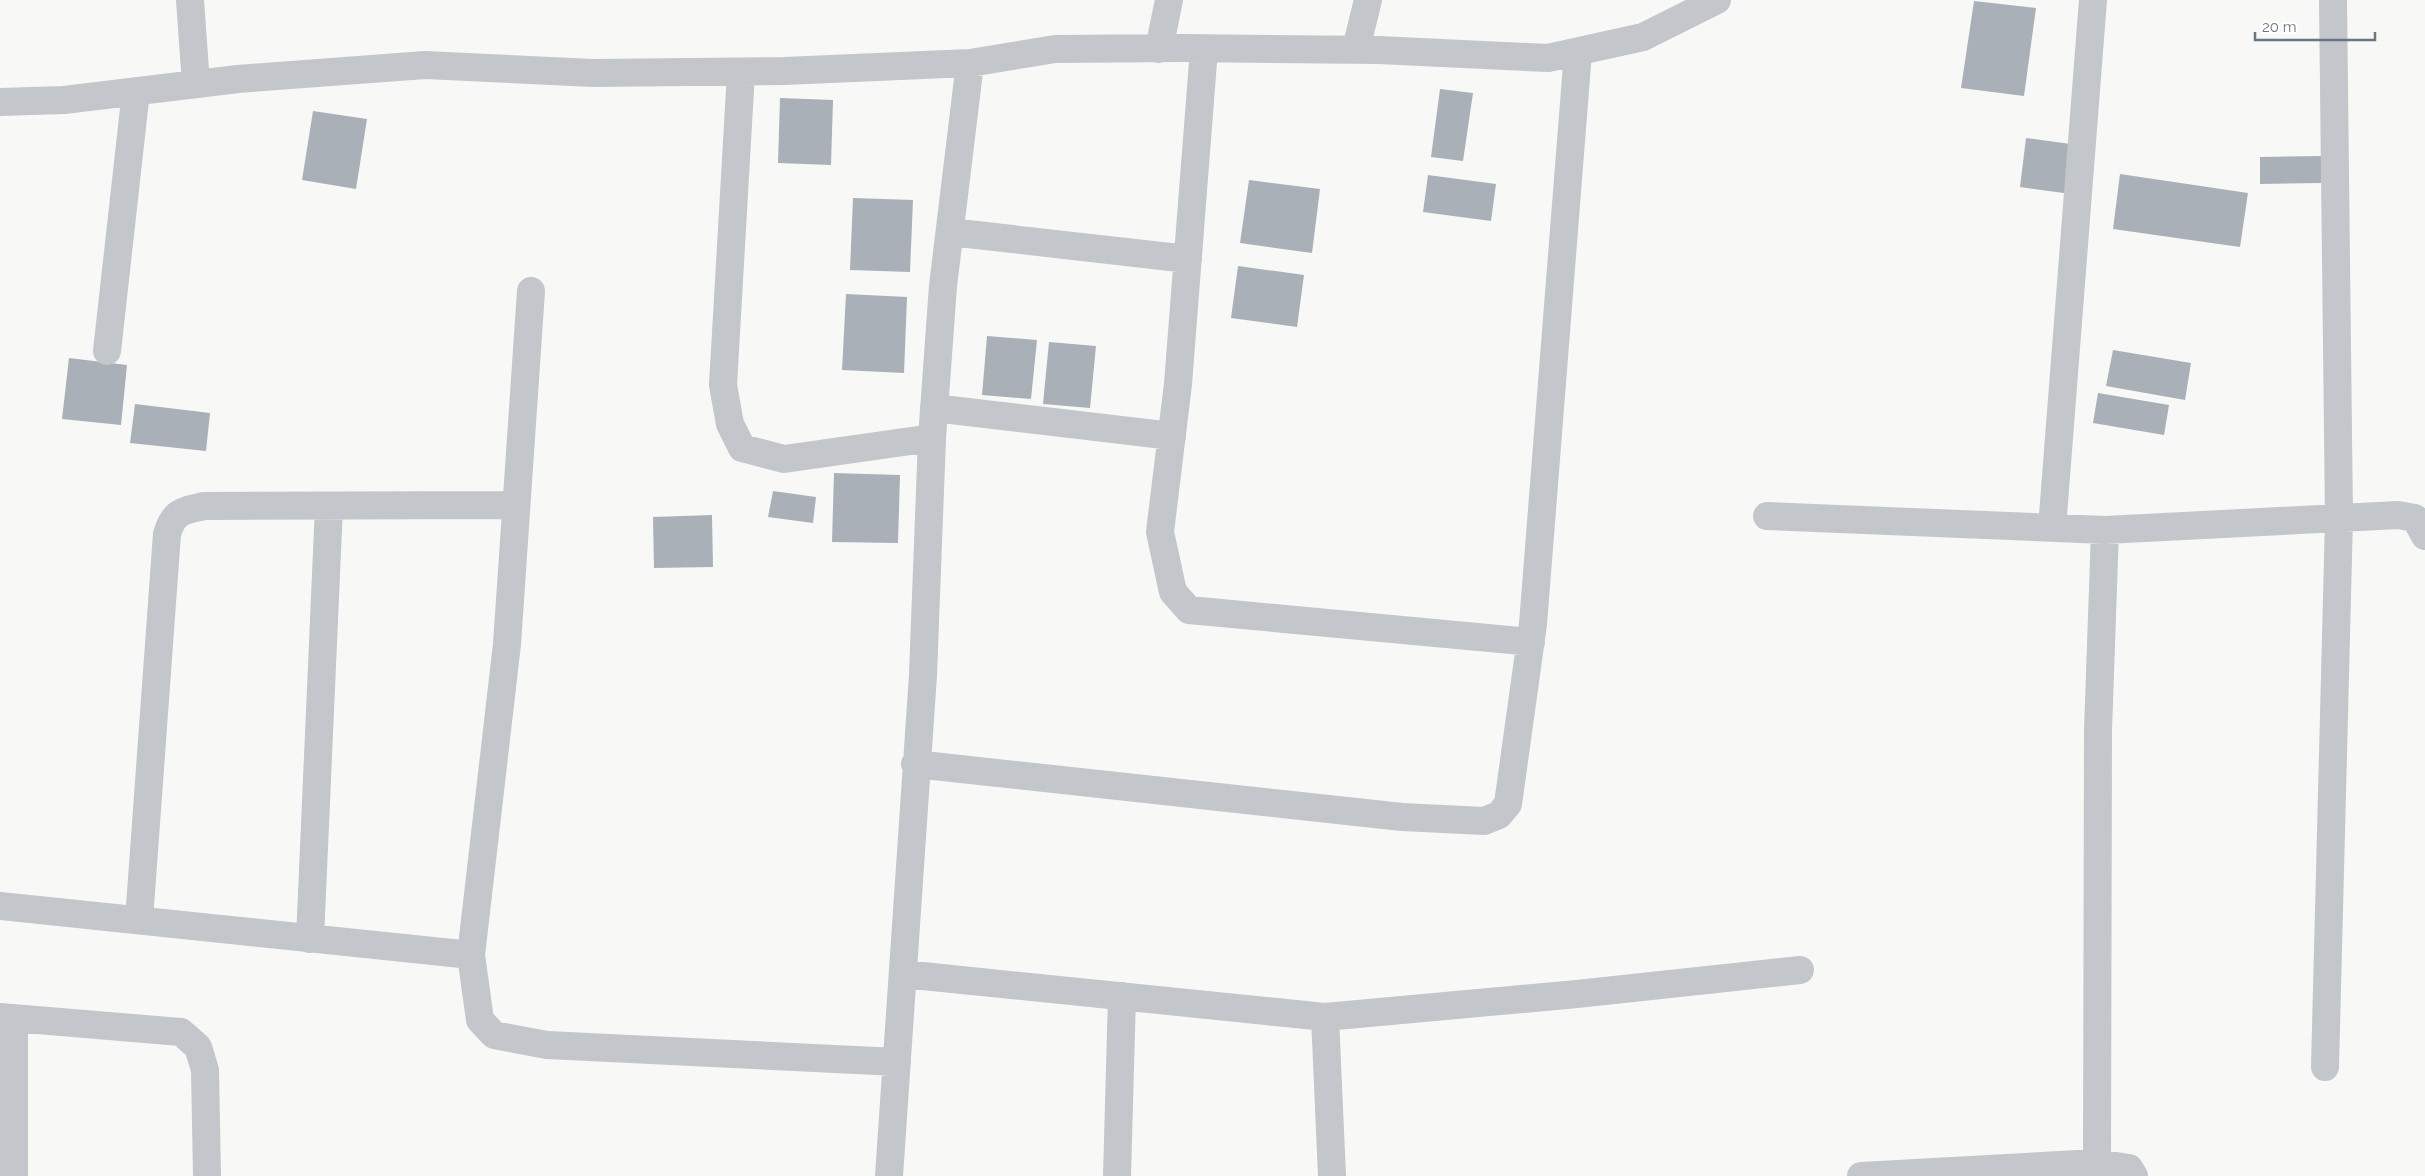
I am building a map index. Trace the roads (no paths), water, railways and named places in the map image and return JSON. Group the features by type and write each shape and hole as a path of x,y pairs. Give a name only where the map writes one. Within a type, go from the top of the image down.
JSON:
{"street":[{"path":"190,0 196,84"},
{"path":"1159,49 1169,0"},
{"path":"1356,49 1368,0"},
{"path":"0,102 64,100 238,79 425,65 593,74 741,72 970,63 1054,49 1356,49 1548,58 1643,37 1667,13 1717,0"},
{"path":"2052,528 2093,0"},
{"path":"2325,1067 2339,519 2333,0"},
{"path":"1204,49 1172,436 1160,532 1173,592 1189,610 1531,642"},
{"path":"915,764 1402,817 1484,821 1499,815 1508,804 1531,642 1578,52"},
{"path":"889,1176 915,764 923,676 934,408 943,286 970,63"},
{"path":"741,72 723,385 730,424 742,448 784,459 932,438"},
{"path":"107,351 136,91"},
{"path":"950,232 1188,258"},
{"path":"531,291 507,644 471,955 480,1020 494,1035 547,1044 897,1062"},
{"path":"934,408 1172,436"},
{"path":"139,920 167,534 172,519 182,512 204,506 516,505"},
{"path":"310,939 328,506"},
{"path":"1767,516 2105,530 2398,515 2415,518 2425,536"},
{"path":"2097,1163 2098,741 2105,530"},
{"path":"0,906 471,955"},
{"path":"903,974 1325,1016 1577,994 1800,970"},
{"path":"1117,1176 1122,996"},
{"path":"1325,1016 1332,1176"},
{"path":"14,1176 7,1018 181,1032 198,1047 205,1070 207,1176"},
{"path":"1861,1176 2097,1163 2129,1168 2134,1176"}]}
